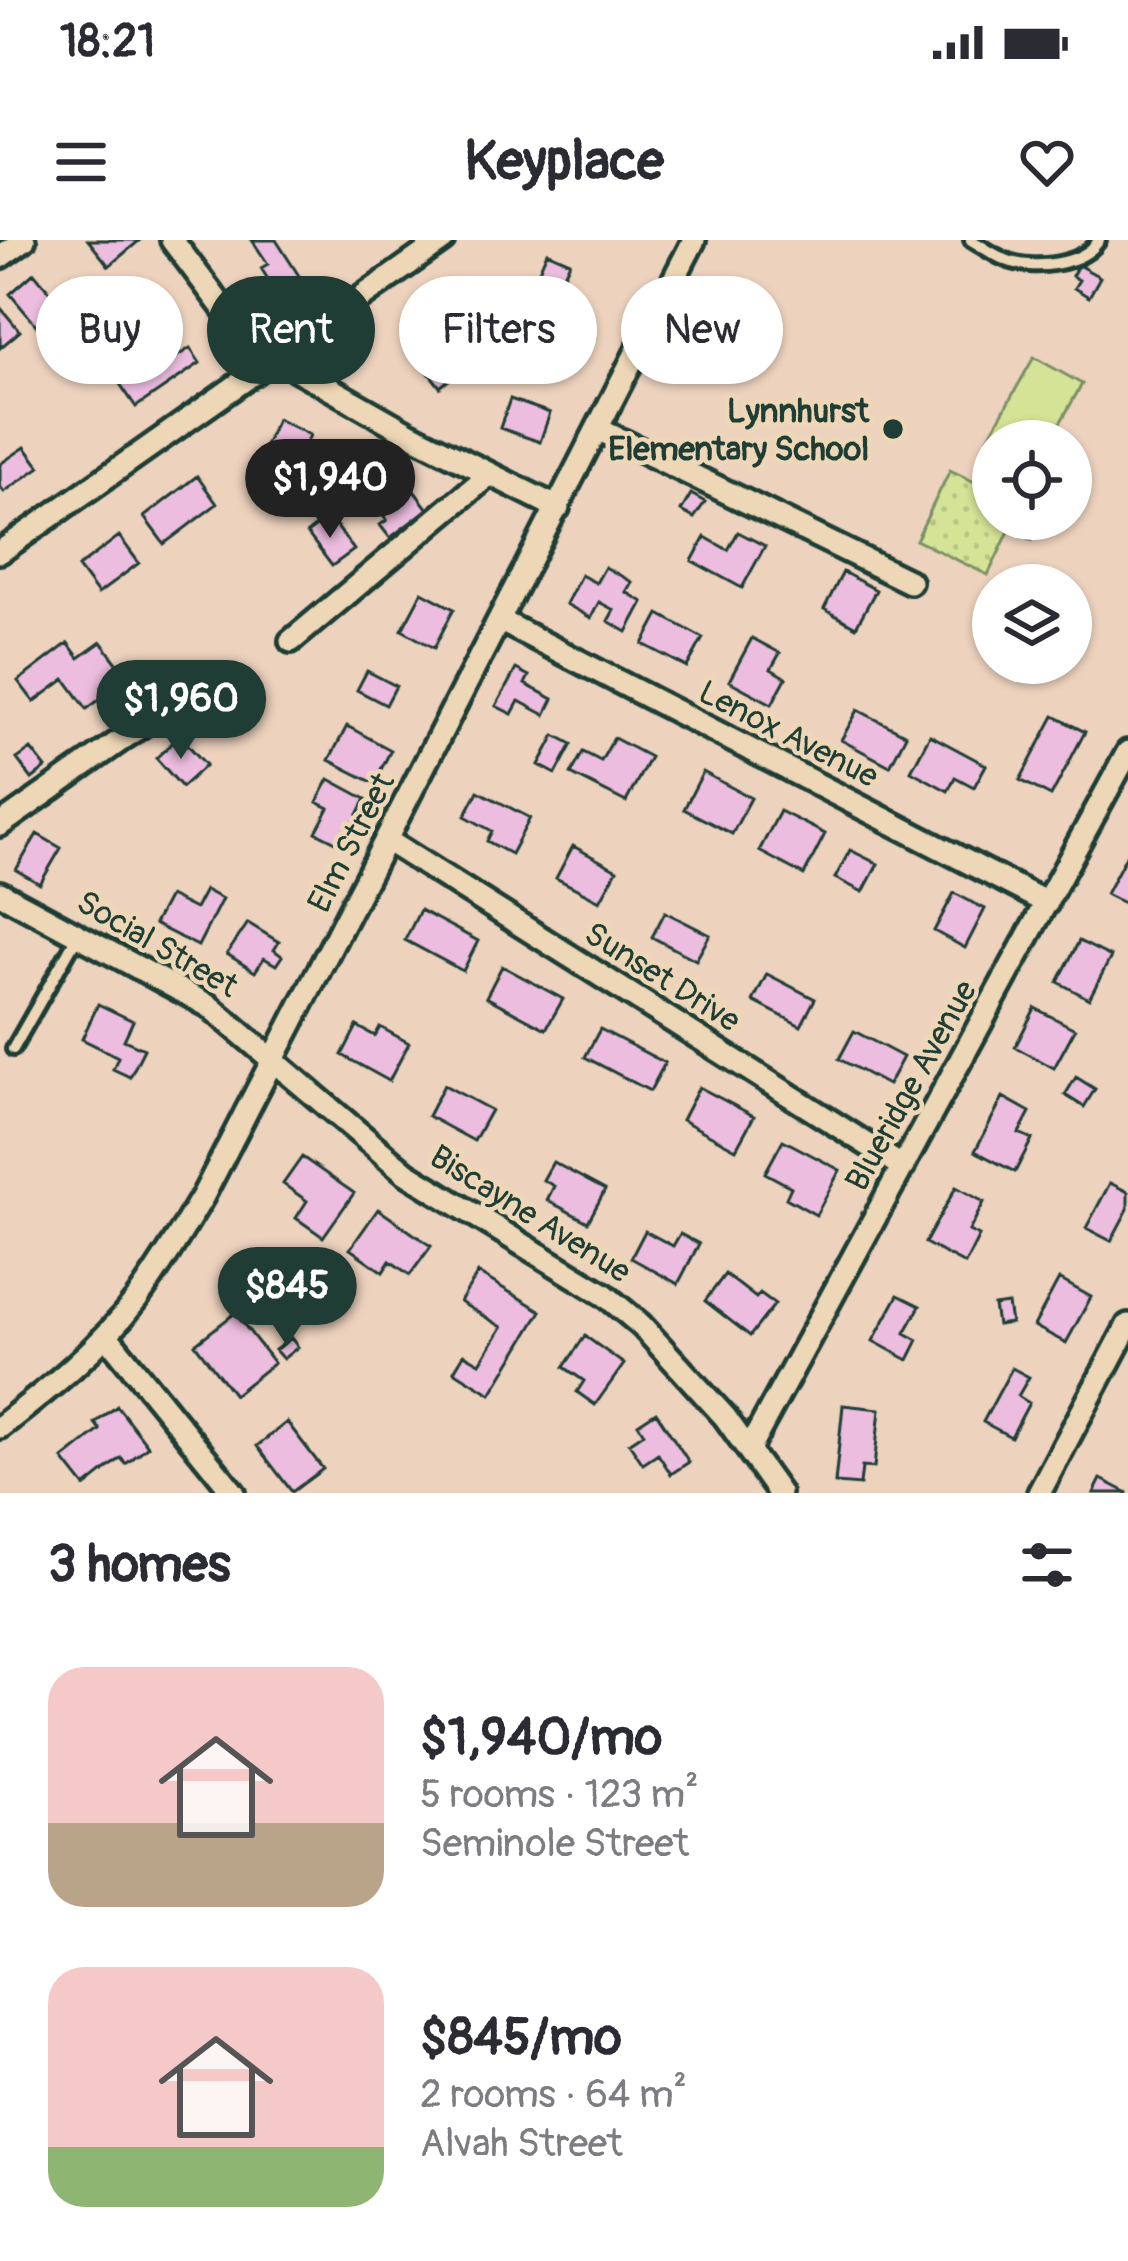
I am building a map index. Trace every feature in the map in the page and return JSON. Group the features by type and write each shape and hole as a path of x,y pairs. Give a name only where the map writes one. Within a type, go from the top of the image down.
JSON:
{"street":[{"path":"0,257 24,240"},
{"path":"172,240 207,287"},
{"path":"375,289 443,240"},
{"name":"Elm Street","path":"0,1427 106,1335 174,1244 275,1061 694,240"},
{"path":"0,551 242,384"},
{"path":"320,384 558,508"},
{"path":"598,429 910,582"},
{"path":"291,641 490,474"},
{"name":"Lenox Avenue","path":"501,621 1047,903"},
{"path":"0,825 151,719"},
{"name":"Blueridge Avenue","path":"749,1448 1128,752"},
{"name":"Sunset Drive","path":"388,841 903,1167"},
{"name":"Social Street","path":"0,893 209,1006 275,1061"},
{"name":"Biscayne Avenue","path":"275,1061 406,1173 605,1295 641,1325 749,1448 779,1493"},
{"path":"1039,1493 1128,1325"},
{"path":"106,1335 234,1493"}],"lane":[{"path":"971,240 1010,262 1055,264 1092,251 1099,240"},
{"path":"13,1049 78,934"}],"green space":[{"path":"1034,357 1082,384 1062,420 998,420"},
{"path":"950,470 972,481 972,540 1005,540 993,564 972,567 916,540"}],"building":[{"path":"88,240 140,240 109,266"},
{"path":"252,240 276,240 299,276 266,276 261,268 268,264"},
{"path":"547,252 570,262 563,276 537,276"},
{"path":"1078,265 1100,277 1089,297 1074,288 1079,280 1072,276"},
{"path":"34,273 37,276 36,325 10,294"},
{"path":"0,307 20,331 0,348"},
{"path":"190,348 200,363 183,375 183,352"},
{"path":"120,384 169,384 136,407"},
{"path":"510,399 550,413 540,442 500,428"},
{"path":"277,419 310,435 299,461 265,446"},
{"path":"25,447 40,467 4,492 0,464"},
{"path":"387,456 428,509 390,538 380,525 387,520 356,479"},
{"path":"197,476 217,504 164,544 144,517"},
{"path":"691,494 705,502 694,518 681,511"},
{"path":"329,516 354,550 332,566 307,533"},
{"path":"738,532 765,546 742,588 692,561 705,537 728,550"},
{"path":"119,536 139,563 98,594 78,567"},
{"path":"605,567 632,582 626,592 643,602 627,632 608,621 614,610 599,602 591,618 566,604 581,575 596,583"},
{"path":"843,572 876,590 856,627 824,609"},
{"path":"422,592 454,609 434,648 402,630"},
{"path":"659,614 703,638 687,667 643,644"},
{"path":"752,638 780,653 771,669 786,678 772,704 729,681"},
{"path":"101,642 123,671 102,687 107,694 87,709 65,679 34,702 18,681 68,643 79,658"},
{"path":"516,669 529,676 525,684 553,699 545,715 519,701 512,714 496,706"},
{"path":"367,671 396,686 386,705 357,690"},
{"path":"858,710 906,735 890,766 841,740"},
{"path":"1054,716 1085,732 1051,796 1020,780"},
{"path":"347,726 391,750 374,783 329,760"},
{"path":"555,735 572,744 556,774 539,765"},
{"path":"930,735 986,765 974,787 955,777 948,791 911,771"},
{"path":"180,736 206,765 182,787 156,758"},
{"path":"614,738 650,757 626,802 571,774 583,752 601,761"},
{"path":"31,749 46,768 32,779 17,759"},
{"path":"703,772 751,798 732,834 684,809"},
{"path":"329,779 366,799 342,845 316,832 329,808 317,802"},
{"path":"478,791 530,818 511,854 487,841 492,831 465,816"},
{"path":"780,811 825,834 804,875 759,851"},
{"path":"37,834 61,848 40,884 16,870"},
{"path":"573,846 617,870 600,901 556,878"},
{"path":"850,850 878,864 863,892 835,878"},
{"path":"1128,852 1128,905 1106,894"},
{"path":"205,890 222,899 198,946 154,924 169,896 195,909"},
{"path":"954,893 985,909 965,948 934,931"},
{"path":"420,910 478,941 463,971 405,940"},
{"path":"665,912 710,935 696,960 652,937"},
{"path":"248,923 279,942 274,950 282,956 276,965 264,958 255,972 227,954"},
{"path":"1079,941 1111,957 1089,999 1058,982"},
{"path":"502,966 563,999 546,1029 486,997"},
{"path":"767,974 815,999 801,1026 753,1001"},
{"path":"98,1004 133,1021 124,1040 144,1049 130,1077 113,1069 118,1057 82,1039"},
{"path":"947,1004 961,1013 953,1025 939,1016"},
{"path":"1035,1008 1075,1029 1054,1068 1015,1047"},
{"path":"357,1026 375,1036 380,1027 409,1043 389,1081 342,1055"},
{"path":"600,1029 665,1063 650,1091 585,1057"},
{"path":"854,1031 903,1057 888,1085 839,1059"},
{"path":"1076,1077 1095,1089 1084,1107 1065,1095"},
{"path":"444,1085 491,1110 474,1141 428,1116"},
{"path":"699,1087 754,1116 736,1149 682,1120"},
{"path":"1003,1097 1030,1112 1019,1133 1032,1139 1015,1172 975,1151"},
{"path":"783,1140 840,1170 816,1215 786,1198 791,1187 765,1173"},
{"path":"302,1157 354,1193 323,1237 296,1218 307,1201 283,1184"},
{"path":"553,1162 605,1190 588,1222 547,1200 554,1186 543,1180"},
{"path":"1110,1183 1128,1192 1128,1209 1111,1241 1086,1228"},
{"path":"956,1187 984,1202 969,1231 979,1236 965,1264 925,1243"},
{"path":"378,1209 431,1246 410,1275 390,1261 383,1272 350,1249"},
{"path":"645,1231 673,1246 680,1234 699,1244 678,1284 631,1258"},
{"path":"478,1273 541,1311 491,1394 454,1371 464,1354 480,1363 502,1327 460,1302"},
{"path":"725,1274 756,1298 760,1293 775,1304 750,1336 705,1301"},
{"path":"1059,1279 1091,1297 1066,1343 1034,1326"},
{"path":"898,1295 920,1306 905,1333 918,1340 908,1360 873,1341"},
{"path":"1008,1304 1011,1323 997,1325 994,1306"},
{"path":"235,1313 274,1363 234,1395 195,1344"},
{"path":"585,1336 624,1364 595,1405 577,1392 584,1381 564,1367"},
{"path":"291,1338 298,1347 283,1359 275,1350"},
{"path":"1012,1368 1029,1377 1018,1396 1029,1403 1011,1437 983,1422"},
{"path":"843,1405 880,1409 874,1468 862,1467 860,1485 835,1483"},
{"path":"117,1406 148,1446 126,1464 121,1458 85,1487 63,1459 100,1430 95,1423"},
{"path":"656,1412 689,1462 671,1474 658,1454 643,1464 629,1443 644,1433 638,1424"},
{"path":"287,1422 323,1469 292,1492 257,1446"},
{"path":"1101,1479 1128,1493 1094,1493"}],"place":[{"name":"Lynnhurst Elementary School","path":"893,429"}]}
